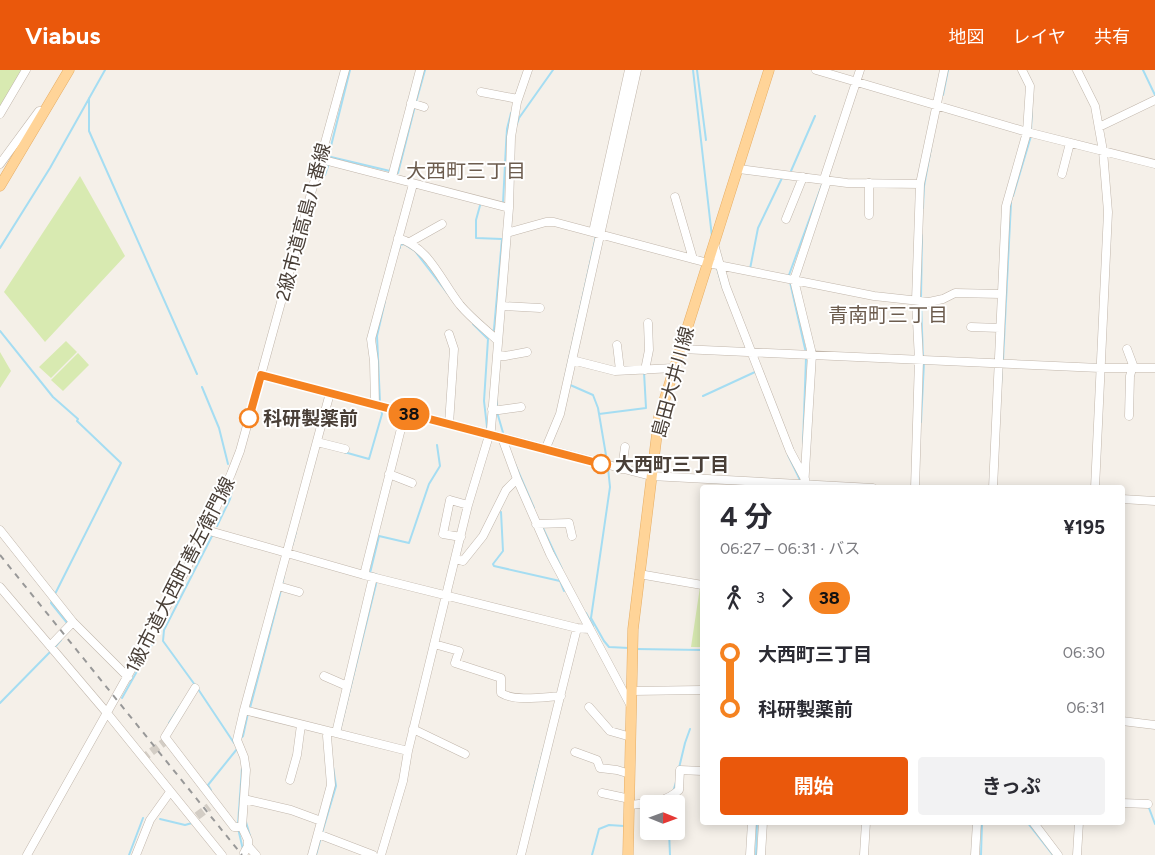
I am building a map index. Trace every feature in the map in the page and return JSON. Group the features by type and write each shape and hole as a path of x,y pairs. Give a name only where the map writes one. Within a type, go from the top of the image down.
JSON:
{"main road":[{"path":"0,186 69,70"},
{"name":"島田大井川線","path":"628,855 633,629 659,417 769,70"}],"street":[{"path":"0,114 26,70"},
{"name":"2級市道高島八番線","path":"261,375 345,70"},
{"path":"392,178 420,70"},
{"path":"381,855 403,781 413,729 468,505 491,429 509,208 511,137 518,99 528,70"},
{"path":"545,450 560,414 572,360 629,70"},
{"path":"597,233 637,70"},
{"path":"816,70 1027,132 1155,164"},
{"path":"805,485 812,354 794,280 826,184 824,178 860,70"},
{"path":"915,485 919,360 916,301 920,184 944,70"},
{"path":"993,485 1006,206 1027,132 1030,86 1022,70"},
{"path":"1077,70 1095,106 1103,151 1108,212 1095,485"},
{"path":"480,92 518,99"},
{"path":"1099,127 1155,100"},
{"path":"412,103 424,107"},
{"path":"0,164 39,111 44,111"},
{"path":"1062,174 1070,143"},
{"path":"320,159 509,208"},
{"path":"739,168 824,178 847,183 920,184"},
{"path":"786,219 803,177"},
{"path":"868,215 869,183"},
{"path":"375,405 374,361 371,339 413,184"},
{"path":"675,197 693,259"},
{"path":"507,233 546,222 597,233 708,263 874,296 929,302 955,293 1001,294"},
{"path":"410,242 442,224"},
{"path":"398,238 410,242 424,253 459,304 497,340"},
{"path":"714,244 751,352 805,485"},
{"path":"501,306 540,308"},
{"path":"645,370 649,350 648,323"},
{"path":"971,327 1000,328"},
{"path":"449,334 454,349 449,424"},
{"path":"617,345 620,370"},
{"path":"681,349 1100,368 1155,368"},
{"path":"1127,349 1133,365 1129,416"},
{"path":"497,356 527,352"},
{"path":"572,360 615,370 674,368"},
{"path":"261,375 651,476 805,485"},
{"name":"1級市道大西町善左衛門線","path":"27,855 128,677 206,530 240,451 261,375"},
{"path":"256,855 246,849 248,840 242,827 246,770 244,757 237,740 330,393"},
{"path":"492,408 498,410 521,407"},
{"path":"364,575 404,413"},
{"path":"502,438 550,554 632,708"},
{"path":"317,442 345,449"},
{"path":"622,469 625,447"},
{"path":"389,474 412,483"},
{"path":"455,559 464,561 483,536 506,490 517,478"},
{"path":"1125,499 1155,501"},
{"path":"461,537 443,534 450,500 468,505"},
{"path":"536,524 569,523 572,536"},
{"path":"0,530 73,622 128,677"},
{"path":"206,530 364,575 576,628 589,629"},
{"path":"639,574 700,585"},
{"path":"312,855 331,785 327,736 333,732 347,686 374,577"},
{"path":"278,586 299,592"},
{"path":"0,587 107,713 170,792 195,818 222,855"},
{"path":"50,646 73,622"},
{"path":"522,855 576,628"},
{"path":"434,644 459,651 455,663 501,678 501,693 506,696 516,698 561,696"},
{"path":"324,676 347,686"},
{"path":"194,688 165,737 212,805 234,827 242,827"},
{"path":"632,691 700,690"},
{"path":"589,707 610,732 631,737"},
{"path":"244,710 408,751"},
{"path":"1125,721 1155,725"},
{"path":"290,780 297,755 301,725"},
{"path":"413,729 465,754"},
{"path":"575,752 597,760 600,768 630,774"},
{"path":"602,793 630,802 663,800 672,796 678,790 680,770 700,771"},
{"path":"136,855 150,820 170,792"},
{"path":"244,799 291,810 322,821"},
{"path":"1125,803 1148,804"},
{"path":"750,855 752,825"},
{"path":"761,855 763,825"},
{"path":"864,855 866,825"},
{"path":"975,855 977,825"},
{"path":"1035,825 1058,855"},
{"path":"1077,855 1079,825"},
{"path":"318,834 373,855"}],"green space":[{"path":"0,70 23,70 0,107"},
{"path":"80,176 125,256 45,342 4,292"},
{"path":"66,341 77,352 51,378 39,367"},
{"path":"0,352 11,371 0,388"},
{"path":"78,353 89,365 63,391 51,380"},
{"path":"700,587 700,647 691,647"}],"waterway":[{"path":"0,248 50,168 105,70"},
{"path":"329,158 350,70"},
{"path":"416,102 425,70"},
{"path":"517,124 519,118 553,70"},
{"path":"693,70 712,237"},
{"path":"697,70 706,140"},
{"path":"943,95 948,70"},
{"path":"1143,70 1155,95"},
{"path":"89,98 89,131 197,374"},
{"path":"394,172 398,173 415,106"},
{"path":"1031,131 1032,106"},
{"path":"502,203 507,129 511,113"},
{"path":"791,171 815,116"},
{"path":"1013,196 1031,136"},
{"path":"923,208 924,186 931,148"},
{"path":"330,159 331,157 390,171"},
{"path":"325,175 329,163"},
{"path":"750,269 758,228 782,178"},
{"path":"789,275 823,182"},
{"path":"481,202 476,220 476,238 502,239 494,329 492,333"},
{"path":"1003,360 1011,203"},
{"path":"597,231 601,214"},
{"path":"921,298 922,235"},
{"path":"564,382 596,236"},
{"path":"400,248 400,245 404,244 415,251 448,294"},
{"path":"717,268 722,285"},
{"path":"790,282 806,353"},
{"path":"380,402 377,336 385,301"},
{"path":"921,302 923,358"},
{"path":"473,324 488,339"},
{"path":"0,331 53,397 78,419 77,421 121,463 54,596"},
{"path":"488,339 484,401 487,427 489,427"},
{"path":"803,443 806,358"},
{"path":"921,422 924,362"},
{"path":"1001,385 1002,365"},
{"path":"599,414 646,408 644,372"},
{"path":"703,396 755,372"},
{"path":"568,384 593,395 598,408 607,461"},
{"path":"202,387 219,428 228,464"},
{"path":"497,397 497,408"},
{"path":"344,452 369,459 382,414 381,409"},
{"path":"497,412 504,436"},
{"path":"378,575 370,573 379,536 409,543 429,484 440,466 437,445"},
{"path":"788,455 801,482"},
{"path":"515,464 534,508"},
{"path":"608,468 610,487 591,618 609,647 629,648"},
{"path":"217,526 230,499 233,486"},
{"path":"501,512 503,551 493,564 494,566 560,581 564,591"},
{"path":"542,526 562,569"},
{"path":"292,546 296,532"},
{"path":"195,685 163,641 164,630 212,536"},
{"path":"282,585 284,575"},
{"path":"340,730 377,580"},
{"path":"250,708 281,590"},
{"path":"52,600 51,603 68,624"},
{"path":"586,613 593,626"},
{"path":"122,698 155,639"},
{"path":"54,648 61,640"},
{"path":"636,649 700,650"},
{"path":"0,703 51,651"},
{"path":"198,689 234,743"},
{"path":"169,723 180,706"},
{"path":"240,739 243,736 248,713"},
{"path":"679,768 690,729"},
{"path":"533,791 544,748"},
{"path":"211,790 208,785 237,749"},
{"path":"322,833 336,786 333,767"},
{"path":"238,824 242,768"},
{"path":"673,792 676,782"},
{"path":"1149,808 1155,824"},
{"path":"129,855 143,818"},
{"path":"160,819 185,825 192,823"},
{"path":"246,822 250,836"},
{"path":"592,855 599,829 609,825 624,826"},
{"path":"756,855 757,825"},
{"path":"981,855 982,825"},
{"path":"1029,825 1053,855"},
{"path":"238,828 243,850"},
{"path":"316,855 321,837"},
{"path":"669,840 670,855"}],"tunnel":[{"path":"142,759 167,740"},
{"path":"197,816 209,807"}],"railway":[{"path":"0,555 242,855"}],"bus line":[{"name":"38","path":"249,418 261,375 601,464"}],"place":[{"name":"科研製薬前","path":"249,418"},
{"name":"大西町三丁目","path":"601,464"}],"district":[{"name":"大西町三丁目","path":"466,171"},
{"name":"青南町三丁目","path":"888,315"}]}
